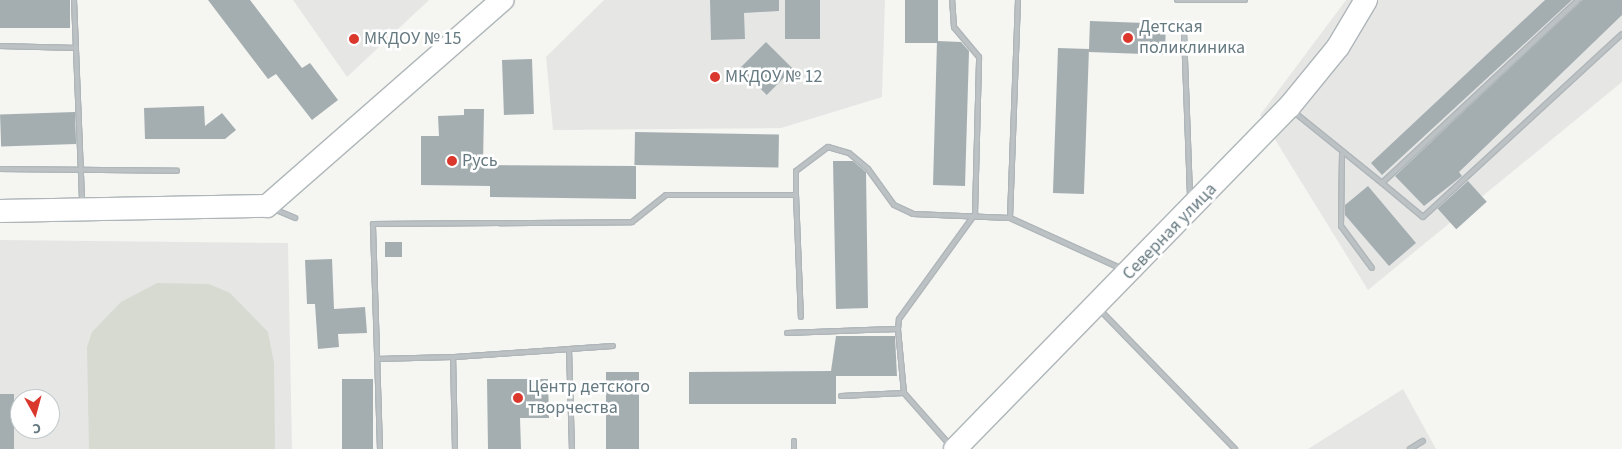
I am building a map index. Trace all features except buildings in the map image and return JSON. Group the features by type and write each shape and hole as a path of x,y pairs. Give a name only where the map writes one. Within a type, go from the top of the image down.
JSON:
{"street":[{"path":"0,211 267,206 502,0"},
{"name":"Северная улица","path":"954,449 1098,308 1288,108 1338,46 1366,0"}],"lane":[{"path":"74,0 82,209"},
{"path":"952,0 954,27 978,57 975,214 899,319 898,329 904,392 954,449"},
{"path":"1010,218 1018,0"},
{"path":"1177,0 1245,0"},
{"path":"1382,183 1578,0"},
{"path":"1184,32 1191,210"},
{"path":"1288,108 1342,154 1423,216 1622,34"},
{"path":"0,46 76,48"},
{"path":"800,317 796,171 828,147 849,153 868,169 900,209 913,214 975,214 1010,218 1131,273"},
{"path":"1342,154 1341,226 1372,268"},
{"path":"0,169 177,171"},
{"path":"380,449 373,224 632,222 666,195 796,195"},
{"path":"267,206 295,218"},
{"path":"1098,308 1235,449"},
{"path":"787,333 898,329"},
{"path":"377,359 453,357 613,346"},
{"path":"569,350 572,449"},
{"path":"453,357 455,449"},
{"path":"841,396 904,392"},
{"path":"794,441 794,449"},
{"path":"1410,449 1423,441"}],"shaded area":[{"name":"МКДОУ № 15","path":"293,0 429,0 347,77"},
{"name":"МКДОУ № 12","path":"604,0 885,0 882,97 781,128 553,130 546,57"},
{"path":"1346,0 1622,0 1622,82 1368,290 1260,115"},
{"path":"0,240 288,243 292,449 0,449"},
{"path":"157,283 209,284 230,293 268,332 274,363 275,449 89,449 87,347 92,332 121,302"},
{"path":"1403,389 1436,449 1308,449"}],"place":[{"name":"Детская поликлиника","path":"1128,38"},
{"name":"МКДОУ № 15","path":"354,39"},
{"name":"МКДОУ № 12","path":"715,77"},
{"name":"Русь","path":"452,161"},
{"name":"Центр детского творчества","path":"518,398"}]}
